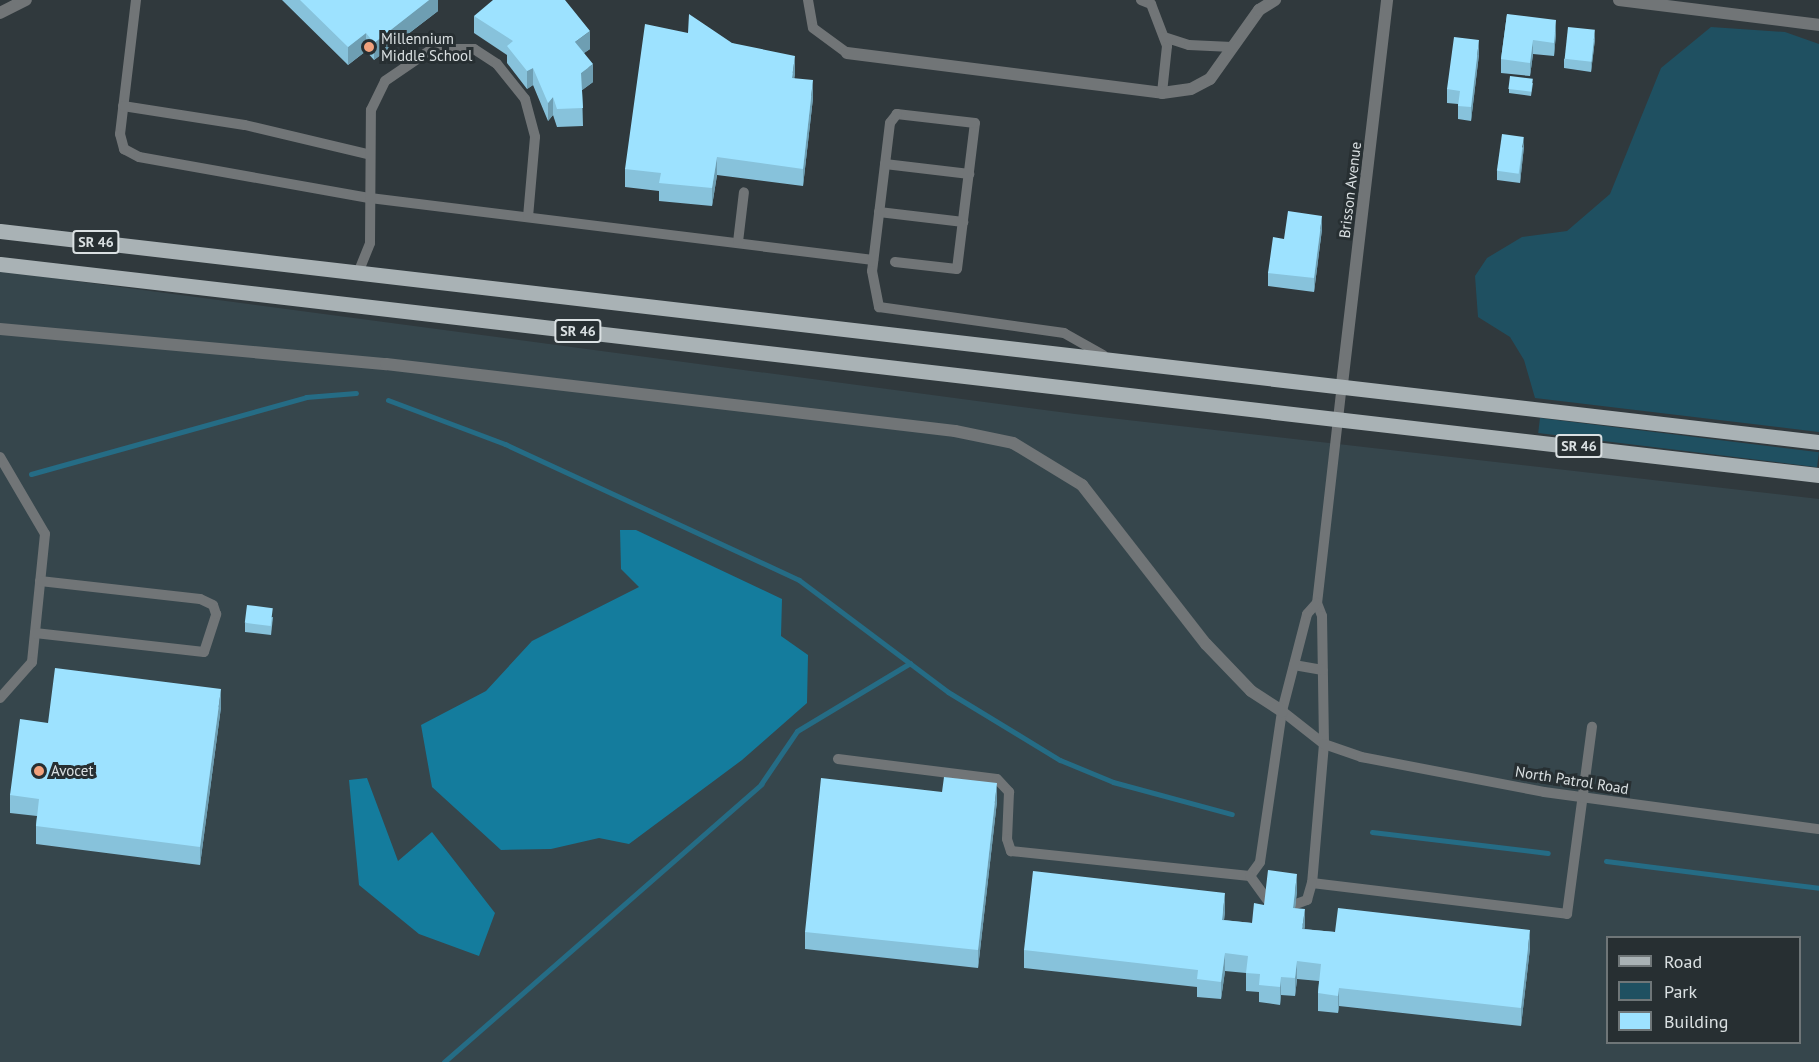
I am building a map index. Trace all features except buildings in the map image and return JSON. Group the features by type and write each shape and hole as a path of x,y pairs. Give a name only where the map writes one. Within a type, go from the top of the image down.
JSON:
{"main road":[{"name":"SR 46","path":"0,231 1103,355 1819,442"},
{"name":"SR 46","path":"0,264 1338,417 1819,475"}],"street":[{"path":"0,13 26,0"},
{"path":"847,53 1162,93 1191,89 1210,79 1259,10 1275,0"},
{"name":"Brisson Avenue","path":"1342,384 1387,0"},
{"path":"1619,0 1819,26"},
{"path":"0,329 386,363 944,429 1013,443 1082,485 1206,644 1251,691 1282,711"}],"lane":[{"path":"136,0 123,106 124,149 138,157 370,198 873,260"},
{"path":"808,0 813,28 847,53"},
{"path":"1141,0 1151,4 1164,37 1162,93"},
{"path":"1164,37 1189,45 1232,48"},
{"path":"358,273 370,243 370,198 366,154 371,110 392,74 432,49 474,49 507,74 531,113 535,137 528,217"},
{"path":"123,106 245,125 366,154"},
{"path":"895,262 957,269 975,123 897,114 890,123 873,260 874,296 886,312 1064,333 1103,355"},
{"path":"885,164 969,174"},
{"path":"738,242 744,192"},
{"path":"879,212 963,222"},
{"path":"1296,904 1308,900 1312,883 1324,744 1322,616 1317,603 1342,384"},
{"path":"0,456 45,534 32,662 0,698"},
{"path":"35,633 204,652 211,644 216,614 213,604 200,599 40,580"},
{"path":"1250,876 1260,862 1282,711 1307,614 1317,603"},
{"path":"1294,665 1323,670"},
{"name":"North Patrol Road","path":"1282,711 1324,744 1361,757 1582,797 1819,829"},
{"path":"1312,883 1567,914 1592,727"},
{"path":"838,759 997,779 1009,792 1007,839 1011,851 1250,876 1267,899"}],"shaded area":[{"path":"0,271 1075,414 1819,499 1819,1062 0,1062"},
{"path":"620,530 636,530 782,599 781,636 808,655 807,703 742,760 629,844 599,838 551,849 501,850 432,787 421,725 486,691 532,641 639,587 621,569"},
{"path":"367,778 398,861 432,832 495,913 479,956 419,934 359,885 349,780"}],"green space":[{"path":"1711,27 1785,32 1819,44 1819,432 1535,398 1524,360 1510,337 1478,317 1475,276 1487,258 1522,237 1567,231 1610,194 1661,68"},
{"path":"1540,418 1819,452 1817,467 1538,433"}],"waterway":[{"path":"31,474 306,397 356,393"},
{"path":"388,400 505,444 799,580 948,692 1060,760 1113,782 1232,814"},
{"path":"444,1062 761,784 797,731 910,663"},
{"path":"1372,832 1548,853"},
{"path":"1606,861 1819,888"}],"place":[{"name":"Millennium Middle School","path":"369,47"},
{"name":"Avocet","path":"39,771"}]}
